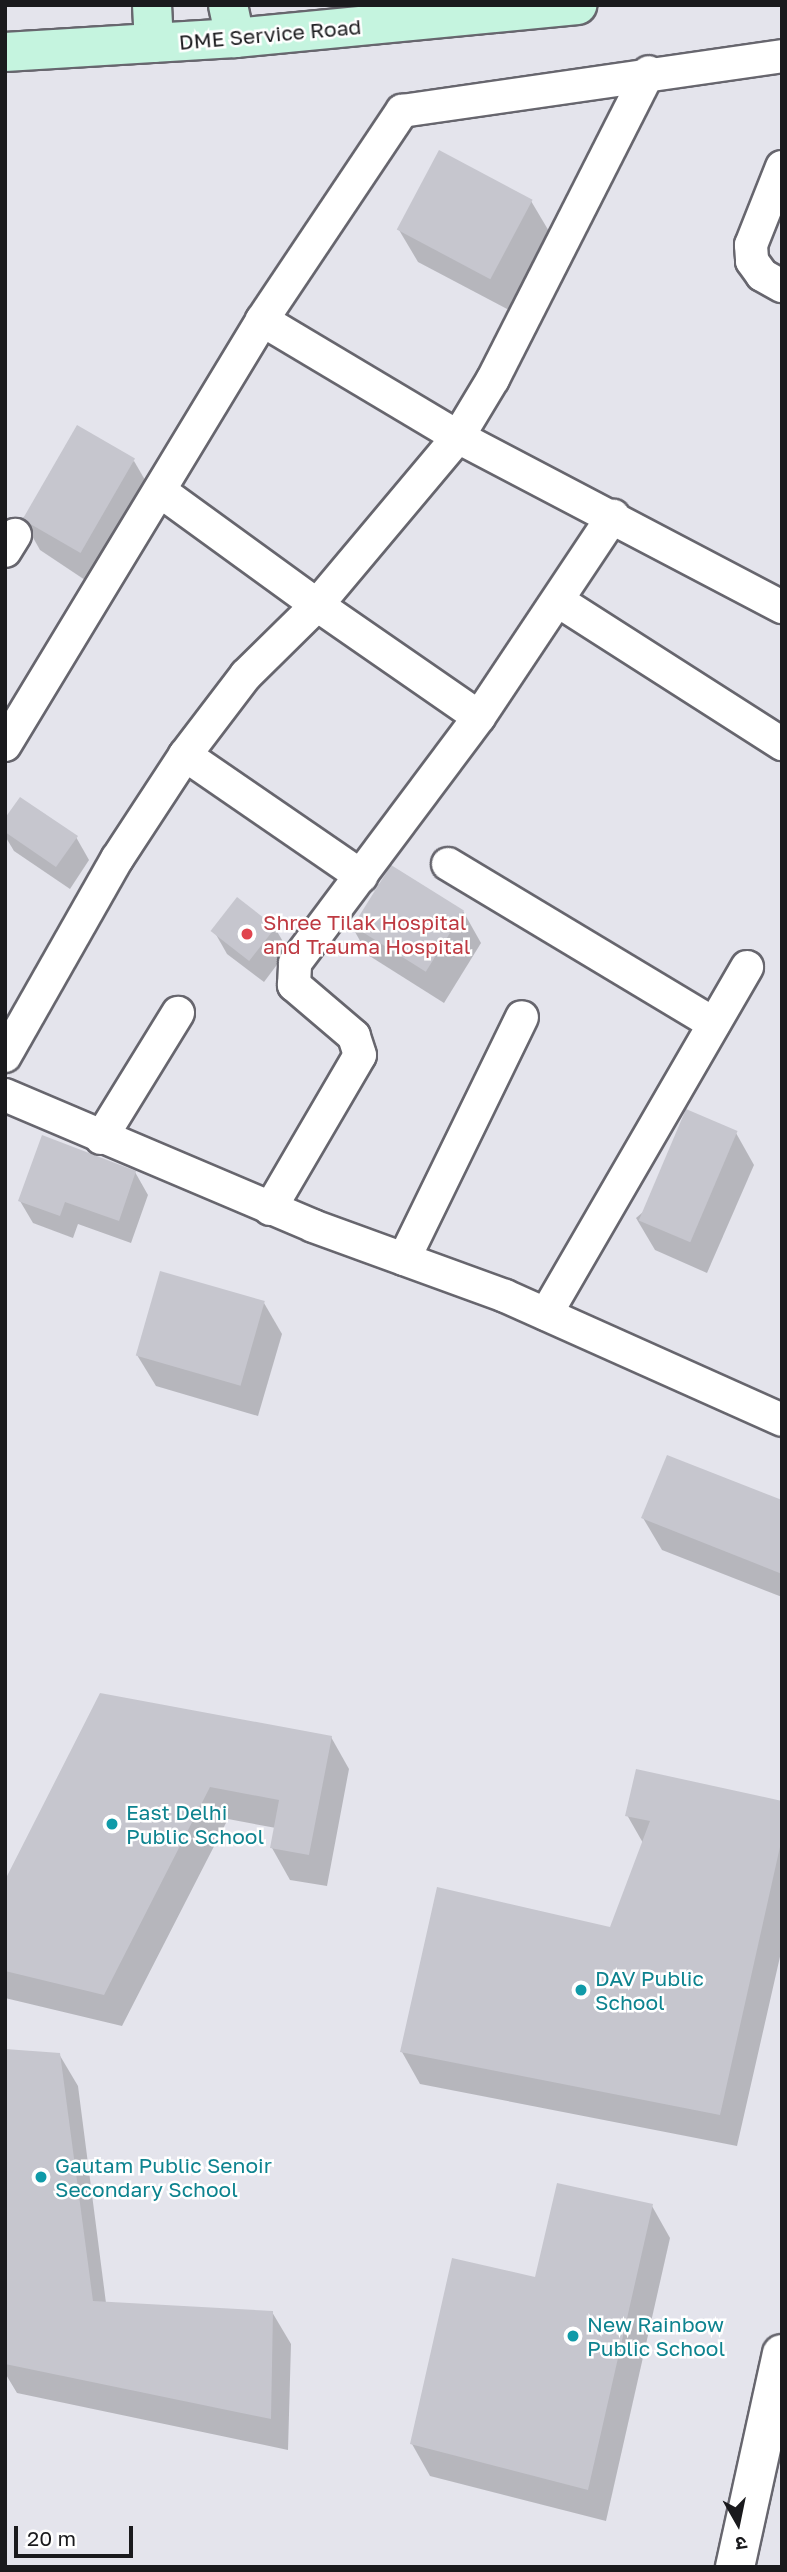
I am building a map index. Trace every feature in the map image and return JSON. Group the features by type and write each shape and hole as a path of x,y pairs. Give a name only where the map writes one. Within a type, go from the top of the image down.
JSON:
{"main road":[{"path":"152,5 155,43"},
{"name":"DME Service Road","path":"5,52 155,43 232,22 577,5"}],"street":[{"path":"5,744 261,320 402,111 649,72 782,56"},
{"path":"5,1056 117,859 185,755 246,675 317,605 458,437 493,379 649,72"},
{"path":"782,167 751,245 752,261 762,275 782,286"},
{"path":"261,320 458,437 782,607"},
{"path":"160,491 317,605 480,717"},
{"path":"270,1209 360,1055 354,1036 303,995 292,973 480,717 560,602 613,516"},
{"path":"560,602 782,744"},
{"path":"185,755 361,876"},
{"path":"448,863 714,1024"},
{"path":"546,1314 747,967"},
{"path":"102,1138 178,1013"},
{"path":"404,1259 522,1017"},
{"path":"5,1095 270,1209 546,1314 782,1420"},
{"path":"735,2567 782,2354"}],"building":[{"path":"439,150 533,200 490,279 397,229"},
{"path":"77,425 135,458 81,553 23,519"},
{"path":"20,797 78,836 56,867 5,832 5,818"},
{"path":"391,865 464,911 426,972 353,926"},
{"path":"237,897 276,927 249,961 211,931"},
{"path":"686,1109 738,1131 690,1242 639,1220"},
{"path":"42,1135 136,1171 119,1221 65,1202 60,1216 18,1201"},
{"path":"160,1271 265,1301 241,1386 136,1356"},
{"path":"667,1455 782,1500 782,1574 641,1518"},
{"name":"East Delhi Public School","path":"100,1693 332,1736 309,1855 270,1848 279,1800 210,1787 104,1995 5,1971 5,1880"},
{"name":"DAV Public School","path":"636,1769 782,1801 782,1838 720,2115 400,2052 437,1887 610,1927 650,1821 625,1816"},
{"name":"Gautam Public Senoir Secondary School","path":"5,2049 60,2053 93,2301 273,2311 271,2419 5,2364"},
{"name":"New Rainbow Public School","path":"557,2183 653,2204 588,2490 410,2444 452,2258 535,2277"}],"place":[{"name":"Shree Tilak Hospital and Trauma Hospital","path":"247,934"},
{"name":"East Delhi Public School","path":"112,1824"},
{"name":"DAV Public School","path":"581,1990"},
{"name":"Gautam Public Senoir Secondary School","path":"41,2177"},
{"name":"New Rainbow Public School","path":"573,2336"}]}
